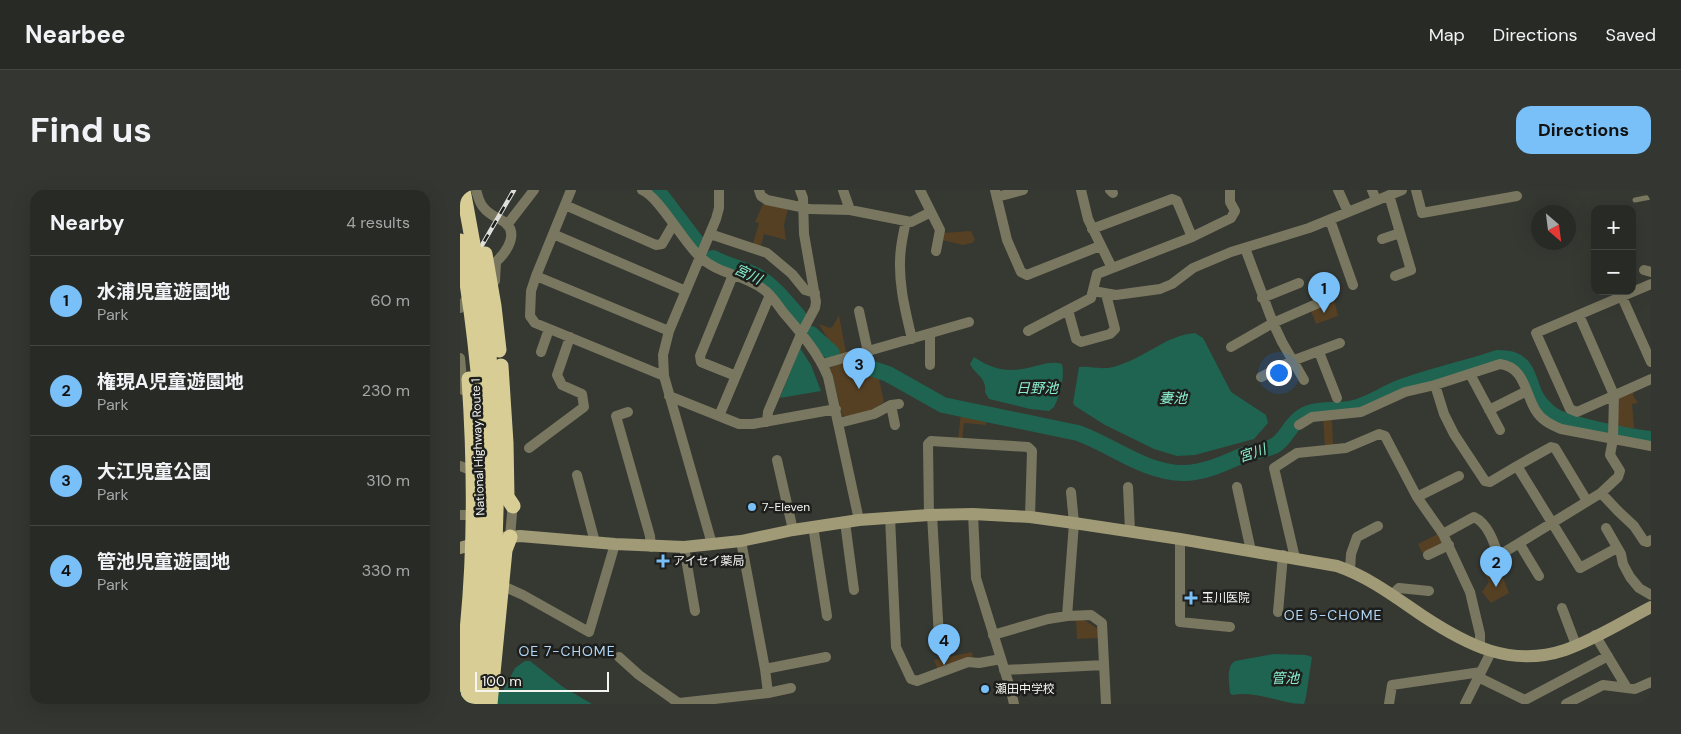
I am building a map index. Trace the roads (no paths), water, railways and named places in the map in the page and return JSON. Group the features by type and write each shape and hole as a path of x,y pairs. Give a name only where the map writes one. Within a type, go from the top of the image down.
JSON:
{"highway":[{"name":"National Highway Route 1","path":"463,190 484,313 495,424 496,519 492,598 480,704"},
{"path":"468,190 479,226 490,280 501,366 507,497 513,506"},
{"name":"National Highway Route 1","path":"460,241 478,368 483,425 484,482 484,528 480,598 468,704"},
{"path":"460,303 469,378 474,466 469,542 468,621 460,682"},
{"path":"490,704 505,550 510,536"}],"street":[{"path":"460,308 511,241 508,225 482,207 476,190"},
{"path":"508,225 534,190"},
{"path":"571,190 531,291 530,316 535,323 664,376"},
{"path":"642,190 647,192 656,202 700,258 716,269 763,289 770,295 823,364 836,409 859,520"},
{"path":"712,544 664,376 663,355 669,331 719,208 719,190"},
{"path":"759,190 761,196 766,200 803,208 850,210 911,222 931,212"},
{"path":"767,422 768,412 816,302 804,234 803,198 800,190"},
{"path":"843,190 850,210"},
{"path":"920,190 940,230 936,251"},
{"path":"1023,190 996,193 1007,240 1020,272 1026,275 1100,246"},
{"path":"1081,190 1092,230 1112,268"},
{"path":"1028,331 1092,298 1097,274 1192,237 1231,218 1235,211 1230,202 1230,190"},
{"path":"1338,190 1348,212"},
{"path":"1093,291 1106,294 1130,294 1160,289 1172,284 1193,268 1232,252 1330,220 1348,212 1374,195 1389,195 1402,190"},
{"path":"1416,190 1422,213 1517,196"},
{"path":"1389,195 1411,270 1395,276"},
{"path":"1092,230 1172,199 1177,202 1192,237"},
{"path":"565,205 656,245 662,244 673,225"},
{"path":"1330,220 1353,285"},
{"path":"906,221 900,250 900,268 902,294 912,339"},
{"path":"1382,239 1400,233"},
{"path":"553,234 686,291"},
{"path":"710,234 767,253 792,274 805,290 815,293"},
{"path":"1245,248 1262,298 1292,361 1304,380"},
{"path":"496,262 494,275 509,392 514,482 510,536"},
{"path":"733,275 700,356 701,362 736,376"},
{"path":"536,276 669,331"},
{"path":"1262,298 1299,283"},
{"path":"1651,284 1536,333 1570,409 1577,412 1651,379"},
{"path":"1068,310 1076,338 1081,342 1110,334 1115,329 1106,294"},
{"path":"719,416 770,295"},
{"path":"1622,297 1651,362"},
{"path":"1231,346 1273,322 1330,298"},
{"path":"859,311 868,352"},
{"path":"1443,534 1474,517 1479,519 1490,533 1500,561 1519,543 1601,493 1620,474 1610,455 1613,439 1614,395 1579,315"},
{"path":"823,364 969,322"},
{"path":"541,352 549,328"},
{"path":"930,334 930,365"},
{"path":"529,448 548,439 584,407 582,394 562,385 557,374 570,337"},
{"path":"1261,377 1292,361 1340,343"},
{"path":"1319,352 1336,398"},
{"path":"460,358 463,411 464,515 469,542 520,536 615,544 684,547 741,541 813,526 890,517 973,514 1030,517 1074,522 1287,556 1337,566 1360,575 1462,640 1485,650 1513,656 1541,655 1565,650 1651,607"},
{"path":"1298,425 1312,417 1361,412 1405,392 1435,385 1500,364 1507,365 1515,370 1521,378 1536,412 1550,424 1561,429 1651,446"},
{"path":"1470,374 1500,430"},
{"path":"1435,385 1444,414 1454,434 1485,481 1490,482 1551,447 1555,448 1588,501"},
{"path":"1489,410 1527,391"},
{"path":"670,396 739,424 767,422 836,409"},
{"path":"839,423 874,414 895,404 895,425"},
{"path":"628,412 616,416 650,536 651,546"},
{"path":"1278,612 1287,556 1274,468 1297,453 1346,448 1379,434 1385,436 1417,497 1443,534 1470,592 1485,650 1480,675 1465,704"},
{"path":"939,638 930,515 928,444 931,441 1028,446 1032,451 1030,517"},
{"path":"776,460 793,530"},
{"path":"1517,466 1580,568 1618,548"},
{"path":"577,475 595,542"},
{"path":"1417,497 1459,476"},
{"path":"1128,487 1130,531"},
{"path":"1238,487 1252,551"},
{"path":"1067,616 1074,522 1071,492"},
{"path":"1601,493 1634,526 1644,541 1651,540"},
{"path":"973,514 976,578 1014,704"},
{"path":"890,517 896,646 911,679 917,681 968,662 979,663 1001,658"},
{"path":"844,522 854,590"},
{"path":"813,526 827,616"},
{"path":"1350,570 1351,554 1357,537 1378,526"},
{"path":"1606,528 1618,548 1630,577 1639,588 1651,595"},
{"path":"1180,539 1180,622 1230,627"},
{"path":"741,541 768,693"},
{"path":"1519,543 1539,576"},
{"path":"503,586 589,632 615,544"},
{"path":"1428,555 1448,546"},
{"path":"684,547 695,611"},
{"path":"1392,595 1400,588 1430,591"},
{"path":"1562,608 1576,645"},
{"path":"993,635 1048,619 1091,615 1102,623 1106,704"},
{"path":"1596,635 1627,688"},
{"path":"1389,704 1392,685 1480,675 1525,700 1608,656"},
{"path":"619,657 639,675 680,703 768,693 791,688"},
{"path":"765,669 826,657"},
{"path":"1004,670 1104,665"},
{"path":"1566,704 1603,685 1635,689 1651,682"}],"lane":[{"path":"1635,200 1651,197"}],"water":[{"name":"妻池","path":"1195,333 1203,338 1231,392 1266,415 1268,423 1254,439 1195,455 1177,456 1154,449 1105,425 1073,403 1079,367 1104,368 1124,364 1174,338"},
{"path":"800,348 811,365 821,391 780,398"},
{"name":"日野池","path":"974,357 996,368 1011,370 1052,363 1062,364 1061,386 1054,407 1049,411 1030,409 989,399 982,379 970,364"},
{"name":"管池","path":"1274,654 1306,655 1312,657 1304,704 1251,694 1232,695 1230,693 1229,675 1232,663"},
{"path":"525,661 530,661 563,687 592,704 460,704 460,689 503,691 515,668"}],"waterway":[{"name":"宮川","path":"657,190 698,244"},
{"name":"宮川","path":"713,258 752,273 763,280 780,295 799,317"},
{"name":"宮川","path":"811,334 832,353"},
{"name":"宮川","path":"852,362 888,374 943,405 1078,433 1142,464 1169,472 1190,473 1266,449 1279,443 1293,425 1302,416 1309,413 1354,408 1393,390 1497,358 1511,359 1518,362 1525,370 1537,398 1543,406 1560,419 1615,433 1651,439"}],"railway":[{"path":"460,283 514,190"}],"place":[{"name":"水浦児童遊園地","path":"1324,313"},
{"name":"大江児童公園","path":"859,389"},
{"name":"7-Eleven","path":"752,507"},
{"name":"アイセイ薬局","path":"663,561"},
{"name":"権現A児童遊園地","path":"1496,587"},
{"name":"玉川医院","path":"1191,598"},
{"name":"管池児童遊園地","path":"944,665"},
{"name":"瀬田中学校","path":"985,689"}],"district":[{"name":"OE 5-CHOME","path":"1333,615"},
{"name":"OE 7-CHOME","path":"567,651"}]}
